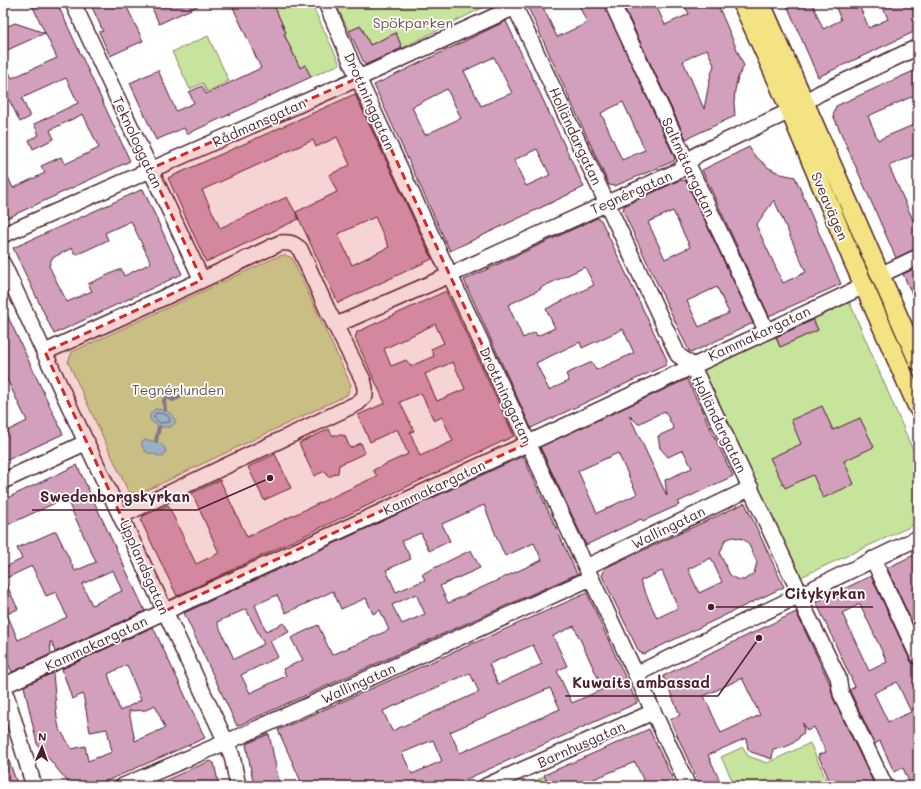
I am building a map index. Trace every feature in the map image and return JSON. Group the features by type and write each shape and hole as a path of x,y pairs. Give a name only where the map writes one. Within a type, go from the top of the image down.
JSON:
{"main road":[{"name":"Sveavägen","path":"742,3 797,107 880,275 918,361"},
{"name":"Sveavägen","path":"761,3 797,107 864,286 918,408"}],"street":[{"name":"Teknologgatan","path":"73,3 202,280"},
{"name":"Drottninggatan","path":"326,3 358,78 450,275 521,446 589,573 688,786"},
{"name":"Saltmätargatan","path":"612,3 766,330"},
{"name":"Rådmansgatan","path":"3,235 379,69 515,5"},
{"name":"Holländargatan","path":"515,5 678,355 692,365 751,488 838,677 841,694 885,786"},
{"name":"Tegnérgatan","path":"336,325 450,275 678,171 698,154 797,107 820,93 918,47"},
{"path":"45,352 280,243 289,242 295,244 300,249 363,380 365,396 358,402 121,516"},
{"path":"880,275 918,258"},
{"name":"Upplandsgatan","path":"3,264 226,742 232,756 238,786"},
{"name":"Kammakargatan","path":"3,686 545,435 766,330 864,286"},
{"path":"3,482 87,442"},
{"name":"Wallingatan","path":"123,786 226,742 571,588 609,556 751,488"},
{"path":"636,674 918,538"},
{"path":"873,560 918,656"},
{"path":"3,690 7,698 34,786"},
{"name":"Barnhusgatan","path":"486,786 653,712"}],"highlighted area":[{"path":"358,78 528,443 165,611 45,352 202,280 150,169"}],"green space":[{"path":"273,3 311,3 340,64 311,77 305,65 300,68 284,34 286,33"},
{"name":"Spökparken","path":"335,3 492,3 402,48 396,33 370,45 361,26 349,31"},
{"path":"208,36 229,81 207,92 203,83 190,89 172,52"},
{"name":"Tegnérlunden","path":"285,255 292,258 351,385 347,395 137,495 128,491 68,362 72,352 279,256"},
{"path":"849,301 918,462 918,523 801,577 703,369 775,336 780,347 818,330 813,318"},
{"path":"810,743 829,786 735,786 721,757 743,747 748,756 767,763"},
{"path":"545,776 549,786 525,786"}],"water":[{"path":"155,409 168,412 172,415 176,422 171,427 159,427 150,420 150,414"},
{"path":"146,440 160,444 165,448 166,451 163,457 146,452 142,446 142,442"}],"building":[{"path":"31,3 57,3 130,161 3,220 3,166 13,188 45,173 41,166 61,157 65,164 99,148 83,114 50,130 54,139 33,149 29,140 39,135 34,124 78,103 66,78 22,98 30,117 20,122 3,87 3,61 12,78 57,58"},
{"path":"90,3 125,3 143,41 110,56 99,32 103,31"},
{"path":"150,3 204,3 159,24"},
{"path":"231,3 273,3 286,33 284,34 300,68 305,65 311,77 187,134 184,128 156,140 130,83 158,70 176,111 194,103 189,92 202,86 206,94 261,68"},
{"path":"526,3 541,3 557,37 587,23 578,3 603,3 675,158 674,161 615,186 609,185","holes":["623,102 645,150 622,160 601,113"]},
{"path":"622,3 655,3 665,25 689,14 683,3 717,3 744,66 738,77 735,90 735,116 686,139","holes":["707,49 714,65 710,78 704,109 683,61"]},
{"path":"786,3 812,3 823,29 841,20 834,3 858,3 869,28 888,19 881,3 910,3 918,21 918,30 818,77"},
{"path":"506,21 584,187 450,251 374,85","holes":["494,57 512,93 481,106 464,71","447,89 461,118 425,135 412,107","537,149 550,175 526,186 514,160"]},
{"path":"15,23 45,33 3,52 3,28"},
{"path":"361,26 370,45 396,33 402,48 365,65 349,31"},
{"path":"918,69 918,94 868,116 878,140 918,123 918,153 889,166 913,220 918,218 918,248 896,258 833,115 836,106"},
{"path":"355,94 432,259 338,303 299,219 206,262 168,178","holes":["337,137 350,165 329,175 337,192 296,212 299,219 287,197 220,228 202,190 313,140 316,147","375,217 389,247 352,265 338,234"]},
{"path":"749,147 754,155 769,168 781,174 795,177 841,284 769,316 702,170","holes":["774,200 806,272 783,283 756,225"]},
{"path":"680,180 686,181 753,323 693,352 689,351 623,211 624,206","holes":["673,211 690,247 665,259 648,222","717,287 729,313 699,327 687,301"]},
{"path":"143,189 182,274 54,334 13,248","holes":["131,221 151,263 124,276 121,269 88,284 92,291 67,302 49,266 52,258 72,248 75,255 108,240 105,233"]},
{"path":"597,218 601,220 667,360 666,365 531,428 464,280","holes":["585,267 594,285 546,309 555,328 537,336 535,332 523,338 508,305","623,329 634,353 596,370 592,362 566,374 569,381 549,390 536,363 580,342 582,348"]},
{"path":"918,267 918,308 903,274"},
{"path":"446,291 514,436 177,596 141,521 143,516 168,505 196,564 219,553 192,493 220,480 247,537 377,476 373,470 408,454 397,429 370,442 358,415 385,403 355,338 357,332","holes":["435,324 444,343 431,349 434,356 411,366 406,360 391,366 384,349","453,362 465,389 437,401 425,374","421,393 434,421 442,417 453,441 420,456 410,432 414,431 400,402"]},
{"path":"3,306 63,434 3,462 3,433 27,421 3,371"},
{"path":"813,320 818,330 780,347 776,337"},
{"path":"687,379 733,476 678,502 679,505 643,521 641,519 586,545 540,447","holes":["665,411 674,429 658,436 660,448 668,457 683,450 692,468 665,480 667,496 629,415 638,424","618,453 637,494 597,513 578,471"]},
{"path":"822,406 833,430 860,418 874,447 844,461 854,484 823,498 813,475 785,488 770,458 801,444 791,420"},
{"path":"329,429 332,435 345,436 350,448 361,443 365,453 339,465 338,473 328,477 325,471 314,476 299,443"},
{"path":"275,454 291,488 264,500 248,467"},
{"path":"523,456 577,574 237,726 184,613","holes":["484,505 505,556 534,543 542,560 448,603 440,586 480,568 471,550 422,574 425,580 396,592 386,570 411,559 402,541 421,533 429,551 450,541 442,524","333,591 341,609 366,598 373,614 380,610 389,630 332,655 318,625 291,638 303,660 283,669 286,676 250,693 241,675 278,657 270,641 289,632 284,623 266,631 255,605 277,595 286,613","416,594 425,614 402,624 392,605","246,609 264,644 234,659 217,622"]},
{"path":"77,465 145,611 55,652 52,642 50,642 51,654 12,672 3,653 3,568 22,559 17,548 56,531 75,571 96,562 66,498 3,527 3,500","holes":["32,566 46,596 56,592 67,617 18,640 7,614 18,609 4,579","113,570 122,591 92,605 82,584"]},
{"path":"745,503 784,587 644,654 639,652 602,576 605,568","holes":["733,537 743,539 748,543 757,562 754,573 744,580 736,579 730,575 720,554 725,540","711,558 722,582 699,593 688,569","662,571 678,608 657,618 640,581"]},
{"path":"918,553 918,635 887,568"},
{"path":"871,576 910,660 913,664 918,665 918,786 911,786 903,768 894,772 880,741 875,744 849,690 855,687 816,602","holes":["860,604 887,662 869,671 842,613","897,682 911,712 888,722 874,693"]},
{"path":"587,593 637,703 451,786 303,786 278,730","holes":["574,626 603,689 572,703 557,671 567,666 553,636","533,645 542,664 498,684 489,664","470,673 479,692 392,731 383,711","550,688 560,709 460,753 450,732","433,740 442,761 412,774 402,753"]},
{"path":"796,612 830,684 833,698 875,786 832,786 818,755 826,752 814,727 807,731 803,723 804,733 800,735 799,738 792,744 773,749 772,759 751,752 748,749 746,738 708,755 720,781 709,786 700,786 670,720 680,715 663,676","holes":["742,678 760,715 721,733 704,696"]},
{"path":"153,627 205,738 102,783 71,786 37,744 24,686 53,673 59,728 72,749 85,746 88,761 112,752 107,729 90,732 83,694 72,699 62,669","holes":["127,665 141,700 120,711 108,674","155,705 165,728 135,741 129,711 146,710"]},
{"path":"649,729 676,786 646,786 635,762 577,786 549,786 544,775"},
{"path":"269,734 280,786 254,786 246,744"},
{"path":"4,747 18,786 3,786"},
{"path":"210,761 214,763 219,786 152,786"}],"waterway":[{"path":"165,410 164,400 168,397 173,400 186,394"},
{"path":"156,441 159,427"}],"place":[{"name":"Swedenborgskyrkan","path":"270,478"},
{"name":"Citykyrkan","path":"711,607"},
{"name":"Kuwaits ambassad","path":"759,638"}]}
